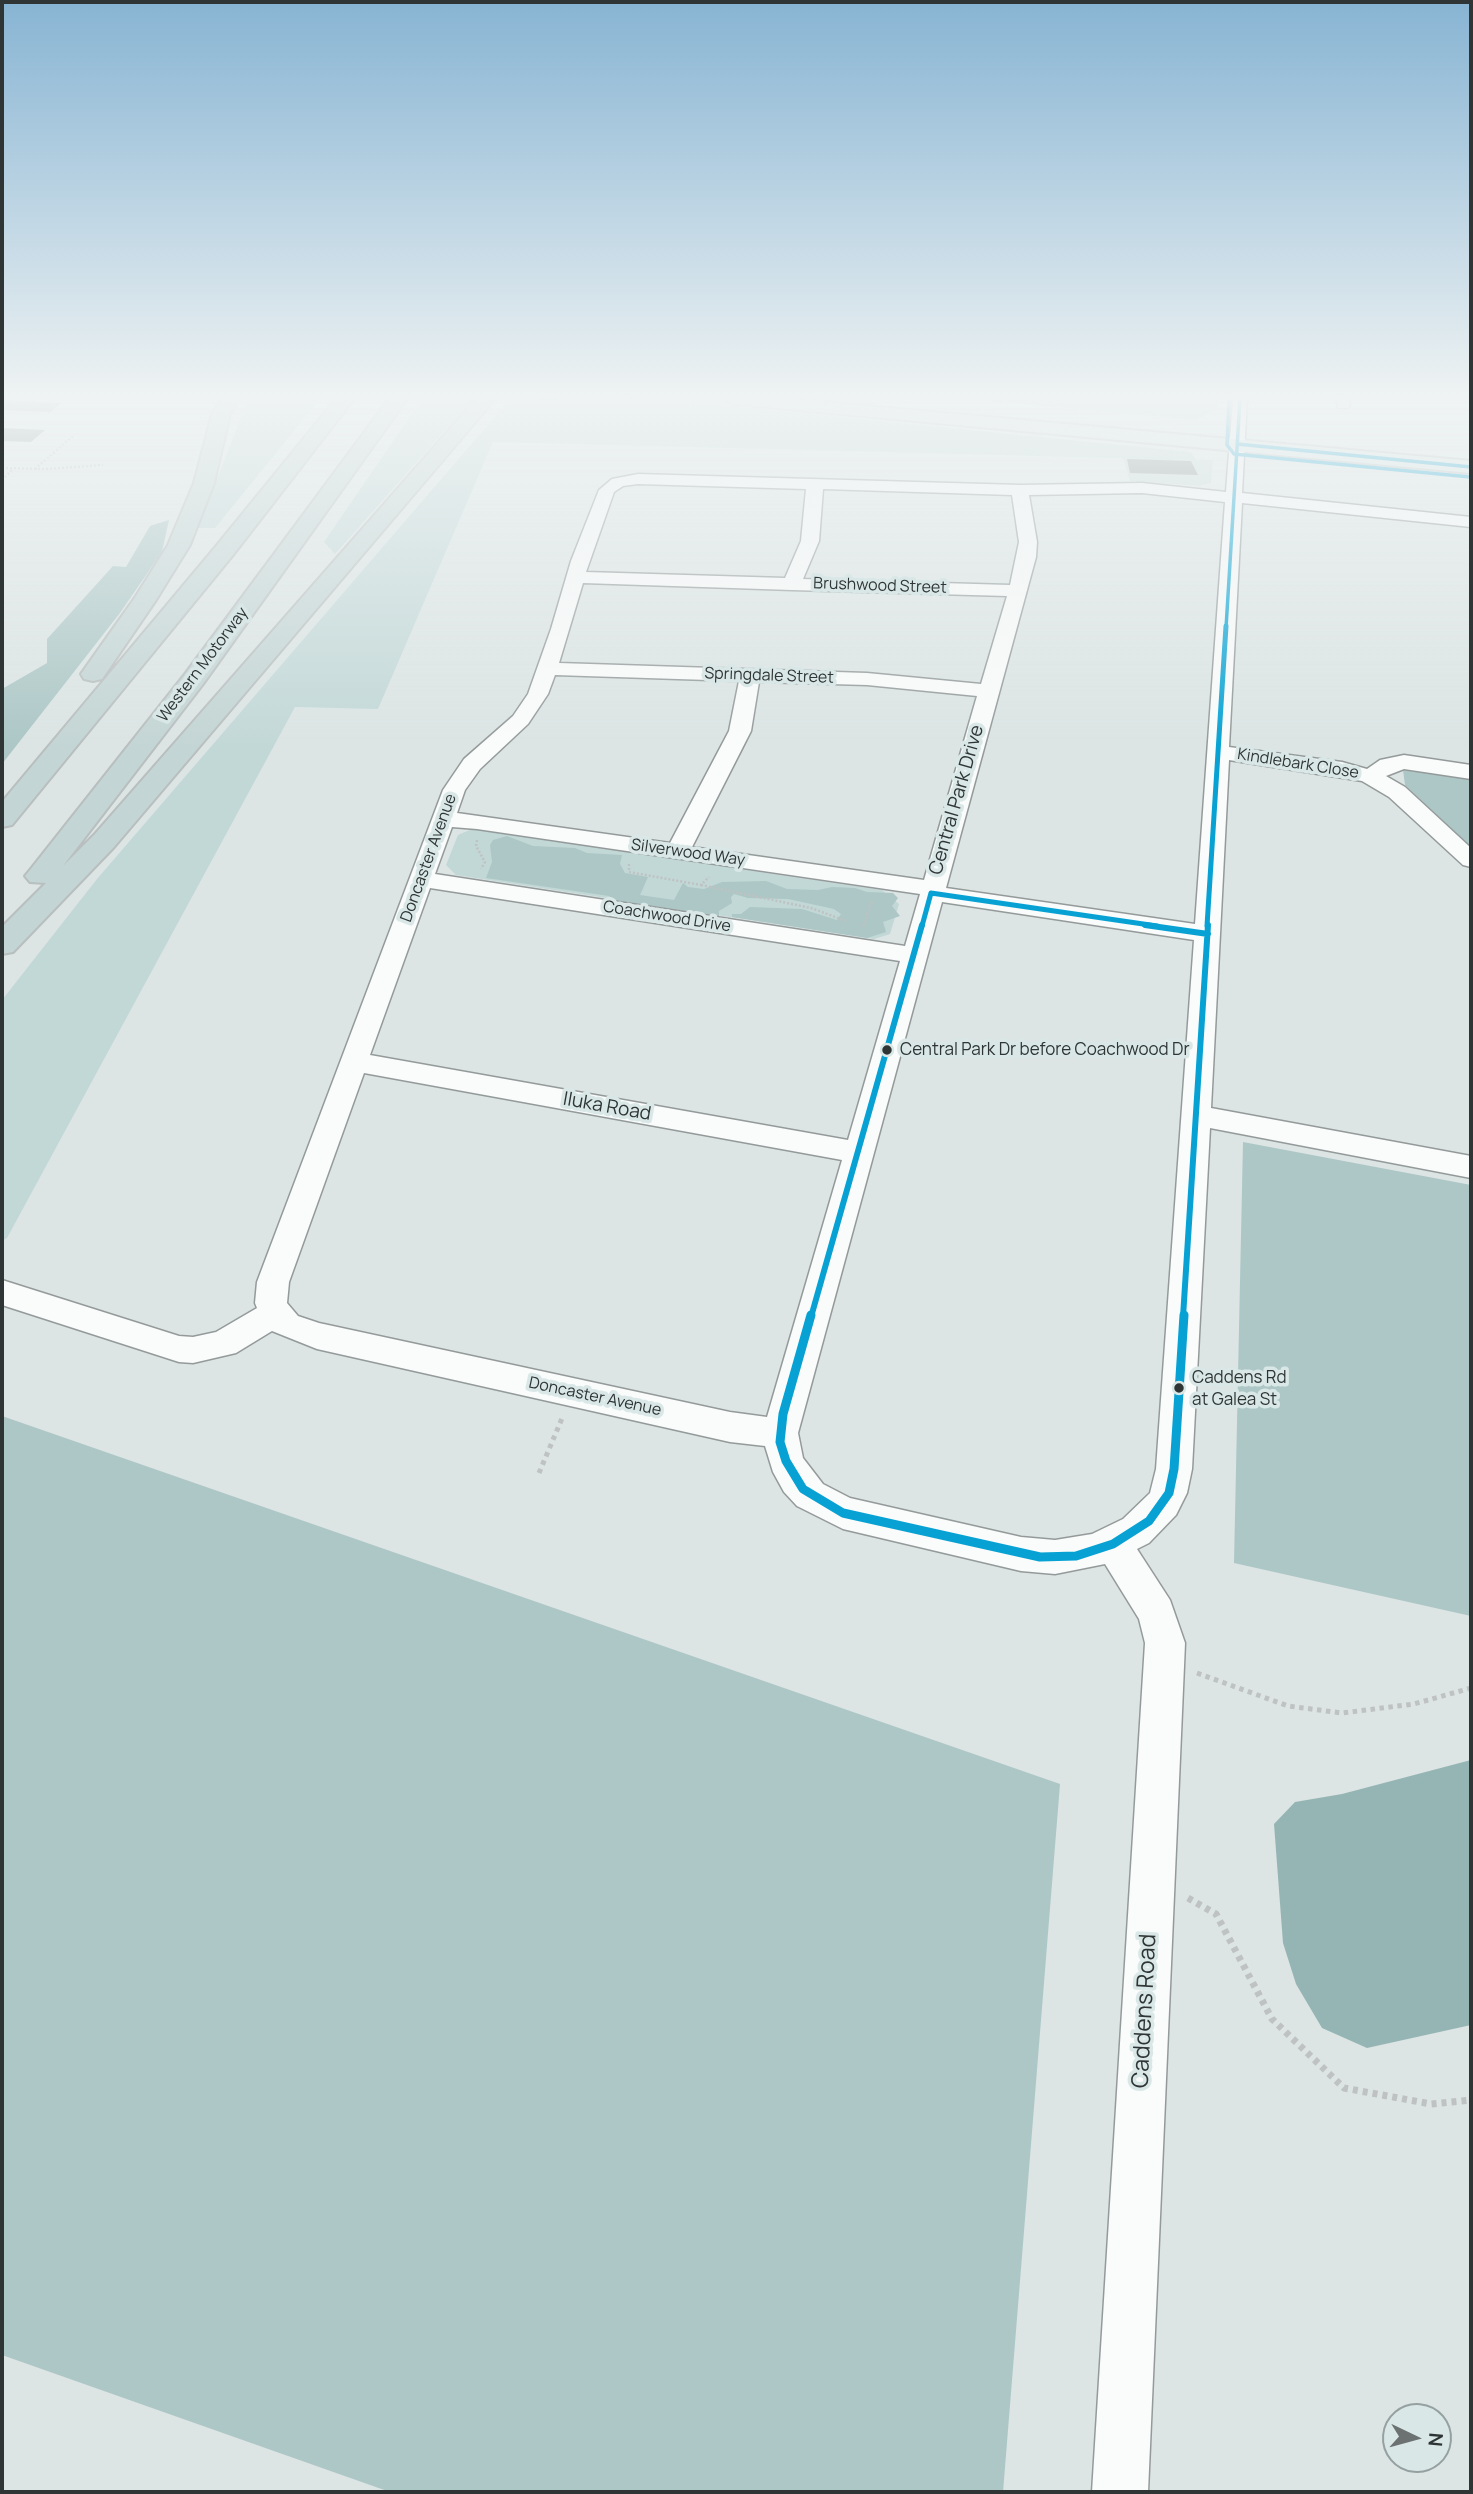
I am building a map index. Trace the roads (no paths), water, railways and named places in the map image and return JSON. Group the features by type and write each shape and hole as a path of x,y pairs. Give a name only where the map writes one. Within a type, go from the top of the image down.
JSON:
{"highway":[{"path":"3,817 97,667 152,590 179,545 191,515"},
{"path":"3,817 252,515"},
{"name":"Western Motorway","path":"2,925 194,678 313,515"},
{"path":"2,945 104,841 386,515"}],"street":[{"name":"Doncaster Avenue","path":"597,515 548,669 527,712 484,752 461,778 443,820 273,1282 271,1303 275,1313 291,1328 317,1336 730,1427 780,1433"},
{"path":"792,584 810,541 812,515"},
{"name":"Central Park Drive","path":"780,1433 1017,591 1028,547 1024,515"},
{"path":"780,1433 786,1461 797,1482 821,1502 843,1513 1040,1557 1076,1556 1125,1538 1163,1504 1174,1469 1234,515"},
{"name":"Doncaster Avenue","path":"1411,515 1471,522"},
{"name":"Brushwood Street","path":"575,577 1017,591"},
{"name":"Springdale Street","path":"548,669 886,680 988,691"},
{"path":"678,851 743,723 750,675"},
{"name":"Kindlebark Close","path":"1220,752 1342,769 1370,776 1393,789 1471,860"},
{"path":"1370,776 1388,765 1404,762 1471,772"},
{"name":"Silverwood Way","path":"443,820 678,851 1208,934"},
{"name":"Coachwood Drive","path":"420,878 913,955"},
{"name":"Iluka Road","path":"356,1062 857,1152"},
{"path":"1197,1116 1471,1167"},
{"path":"2,1292 179,1349 201,1349 224,1344 275,1313"},
{"name":"Caddens Road","path":"1120,2492 1166,1643 1157,1613 1125,1538"}],"place":[{"name":"Central Park Dr before Coachwood Dr","path":"887,1050"},
{"name":"Caddens Rd at Galea St","path":"1179,1388"}]}
